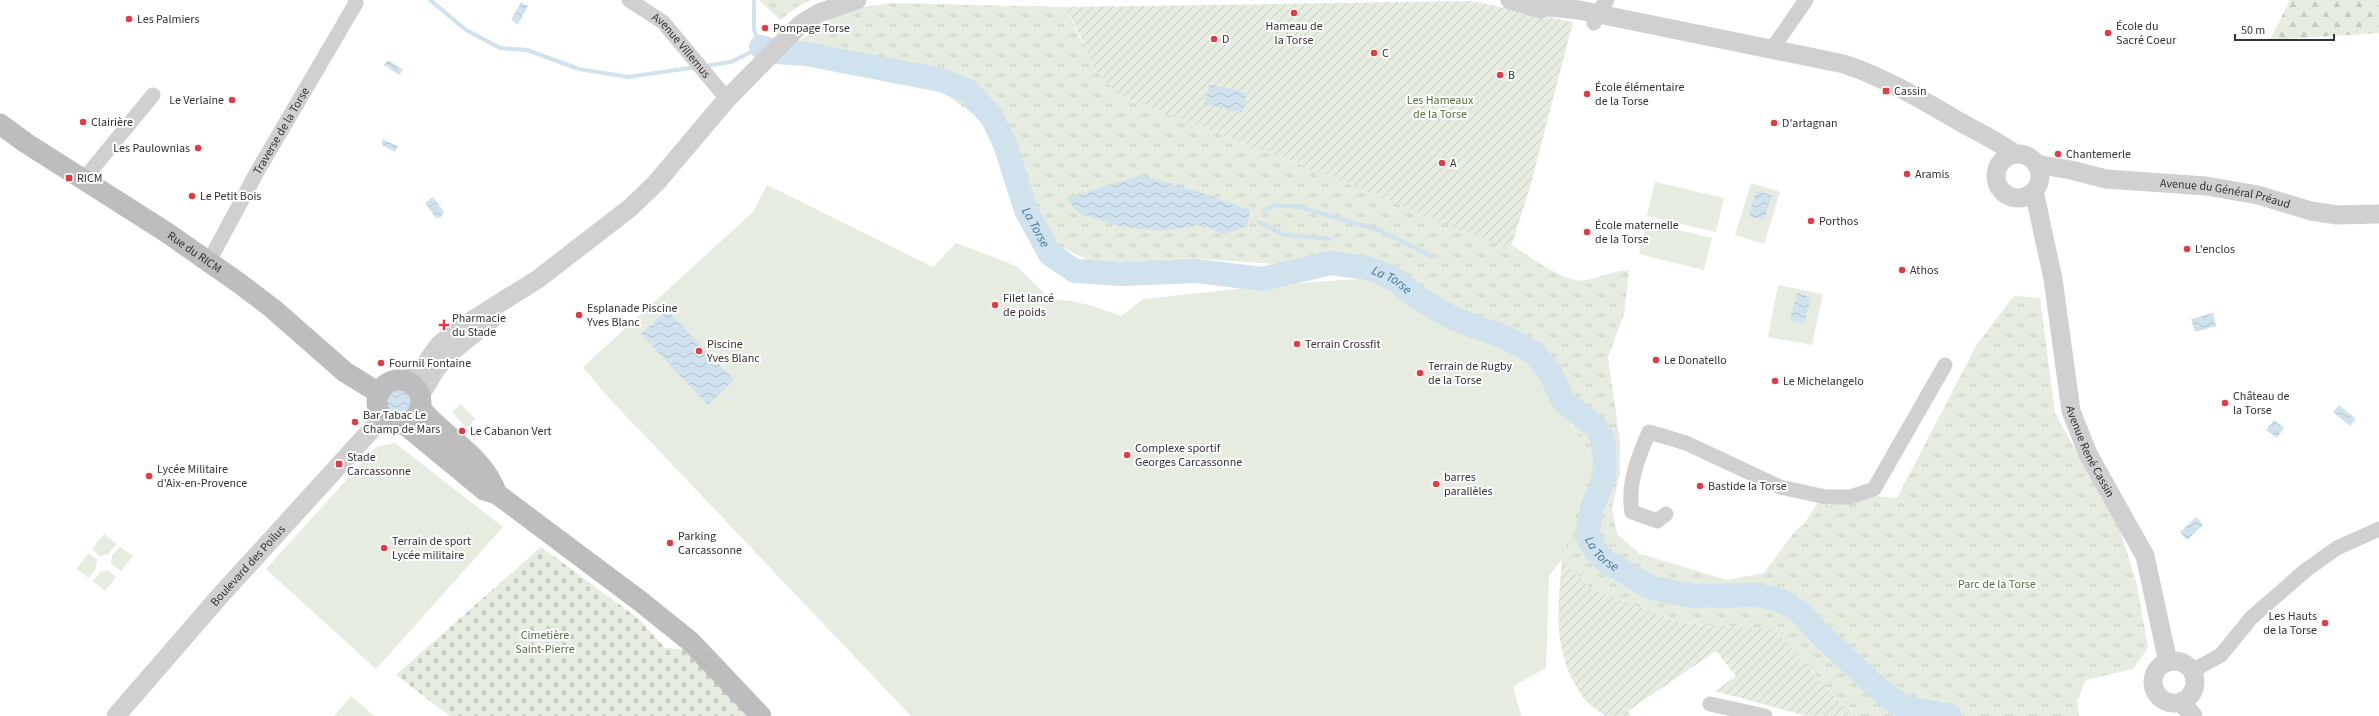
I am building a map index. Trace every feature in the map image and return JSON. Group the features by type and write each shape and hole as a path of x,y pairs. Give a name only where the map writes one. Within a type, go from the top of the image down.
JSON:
{"main road":[{"name":"Rue du RICM","path":"0,124 26,143 166,232 272,308 345,372 379,393"},
{"path":"497,494 492,480 473,456 429,419 416,394 400,379 387,383 379,393 377,406 382,417 392,423 404,424 484,490 497,494 640,601 691,642 761,716"},
{"path":"404,424 414,418 416,394"}],"street":[{"name":"Traverse de la Torse","path":"208,263 257,172 356,3 355,0"},
{"name":"Avenue Villemus","path":"629,0 663,22 727,99"},
{"path":"416,394 426,362 439,345 460,328 519,292 592,239 630,208 656,183 727,99 801,24 819,13 857,0"},
{"path":"1510,0 1529,5 1599,12 1696,35 1844,64 1865,71 1919,98 1976,131 1997,141 2015,154 2031,157 2032,183 2011,197 2000,188 1996,175 1998,168 2008,157 2015,154"},
{"path":"1772,49 1806,0"},
{"path":"84,179 153,95"},
{"path":"1976,131 1986,144 1998,168"},
{"name":"Avenue du Général Préaud","path":"2032,183 2070,170 2106,179 2206,186 2258,195 2311,211 2337,215 2379,214"},
{"name":"Avenue René Cassin","path":"2032,183 2044,231 2071,411 2088,454 2146,556 2168,662"},
{"path":"1666,514 1658,521 1632,512 1630,500 1637,460 1649,432 1686,443 1780,487 1826,497 1850,497 1874,489 1945,365"},
{"name":"Boulevard des Poilus","path":"116,716 219,598 382,417"},
{"path":"2192,670 2221,655 2252,618 2306,570 2337,548 2379,529"},
{"path":"2168,662 2181,662 2192,670 2195,683 2194,690 2188,698 2187,709 2163,700 2156,693 2153,686 2156,670 2168,662"},
{"path":"1710,704 1765,716"}],"green space":[{"path":"759,0 811,0 800,5 780,20"},
{"path":"2290,0 2379,0 2379,33 2270,40"},
{"name":"Les Hameaux de la Torse","path":"1471,1 1573,22 1530,187 1510,250 1290,160 1119,96 1097,71 1066,7"},
{"name":"Parc de la Torse","path":"891,3 1066,7 1079,37 1119,96 1290,160 1510,249 1512,245 1548,268 1569,278 1587,280 1629,270 1624,314 1608,357 1620,441 1620,472 1612,508 1617,534 1640,554 1728,580 1764,573 1796,530 1804,524 1819,501 1829,506 1867,495 1897,498 1976,346 2014,296 2040,298 2055,413 2120,530 2137,585 2148,648 2133,669 2086,680 2077,701 2079,716 1856,716 1848,711 1774,629 1680,623 1590,588 1562,559 1593,461 1536,366 1373,278 1276,264 1201,259 1117,274 1038,236 1026,210 1005,136 936,88 797,60 777,52 820,29 831,18 858,8"},
{"path":"1655,182 1724,198 1716,232 1647,216"},
{"path":"1751,183 1780,192 1764,244 1735,235"},
{"name":"Complexe sportif Georges Carcassonne","path":"767,185 933,267 956,243 1016,266 1050,299 1086,304 1121,316 1143,299 1286,284 1373,278 1536,366 1593,461 1562,559 1549,576 1546,668 1513,686 1521,716 911,716 607,396 583,367 753,212"},
{"path":"1646,222 1712,238 1704,270 1639,254"},
{"path":"1778,285 1823,294 1812,345 1768,337"},
{"path":"461,404 475,419 466,428 452,412"},
{"name":"Terrain de sport Lycée militaire","path":"395,443 503,527 376,669 266,569 376,447"},
{"path":"104,534 117,544 108,554 100,556 92,549"},
{"path":"120,547 133,556 121,571 111,564 112,555"},
{"name":"Cimetière Saint-Pierre","path":"541,547 639,619 665,648 685,649 749,716 450,716 396,675"},
{"path":"89,553 97,559 96,568 89,578 76,569"},
{"path":"1562,559 1590,588 1680,623 1774,629 1848,711 1856,716 1806,716 1715,691 1736,676 1716,651 1628,711 1631,716 1605,716 1584,698 1573,681 1561,648 1559,631 1559,596"},
{"path":"108,570 116,577 105,591 93,581 100,572"},
{"path":"351,696 374,716 334,716"}],"water":[{"path":"521,2 528,6 518,24 511,20"},
{"path":"388,60 403,70 399,75 384,65"},
{"path":"1210,84 1247,93 1243,113 1205,104"},
{"path":"382,139 398,146 395,152 382,145"},
{"path":"1142,175 1205,194 1250,210 1247,226 1224,234 1201,225 1160,231 1119,226 1078,213 1066,198"},
{"path":"1756,191 1772,195 1764,220 1749,216"},
{"path":"433,197 444,212 441,217 436,218 425,203"},
{"path":"1797,293 1811,297 1804,324 1790,320"},
{"path":"667,310 734,380 708,405 641,334"},
{"path":"2213,313 2216,326 2195,332 2191,319"},
{"path":"400,385 406,386 414,394 414,406 406,414 400,415 394,414 386,406 385,400 386,394 394,386"},
{"path":"2339,405 2356,419 2350,426 2333,412"},
{"path":"2274,420 2284,428 2277,438 2266,430"},
{"path":"2196,517 2203,525 2187,540 2180,532"}],"waterway":[{"path":"430,0 466,30 500,48 527,50 579,69 628,77 697,67"},
{"path":"704,66 731,62 761,47 754,30 754,0"},
{"name":"La Torse","path":"761,47 777,52 806,54 941,80 968,91 992,117 1005,144 1026,210 1050,254 1075,271 1121,274 1197,271 1262,279 1331,263 1368,268 1396,280 1415,296 1454,319 1505,337 1534,353 1550,372 1563,401 1595,426 1603,439 1605,463 1603,481 1592,508 1587,535 1596,552 1607,562 1652,588 1693,596 1759,595 1780,600 1800,612 1820,634 1882,692 1904,707 1950,716"},
{"path":"1264,210 1275,205 1300,207 1381,231 1431,256"},
{"path":"1259,222 1285,235 1330,239"}],"place":[{"name":"Hameau de la Torse","path":"1294,13"},
{"name":"Les Palmiers","path":"129,19"},
{"name":"Pompage Torse","path":"765,28"},
{"name":"École du Sacré Coeur","path":"2108,33"},
{"name":"D","path":"1214,39"},
{"name":"C","path":"1374,53"},
{"name":"B","path":"1500,75"},
{"name":"Cassin","path":"1886,91"},
{"name":"École élémentaire de la Torse","path":"1587,94"},
{"name":"Le Verlaine","path":"232,100"},
{"name":"Clairière","path":"83,122"},
{"name":"D'artagnan","path":"1774,123"},
{"name":"Les Paulownias","path":"198,148"},
{"name":"Chantemerle","path":"2058,154"},
{"name":"A","path":"1442,163"},
{"name":"Aramis","path":"1907,174"},
{"name":"RICM","path":"69,178"},
{"name":"Le Petit Bois","path":"192,196"},
{"name":"Porthos","path":"1811,221"},
{"name":"École maternelle de la Torse","path":"1587,232"},
{"name":"L'enclos","path":"2187,249"},
{"name":"Athos","path":"1902,270"},
{"name":"Filet lancé de poids","path":"995,305"},
{"name":"Esplanade Piscine Yves Blanc","path":"579,315"},
{"name":"Pharmacie du Stade","path":"444,325"},
{"name":"Terrain Crossfit","path":"1297,344"},
{"name":"Piscine Yves Blanc","path":"699,351"},
{"name":"Le Donatello","path":"1656,360"},
{"name":"Fournil Fontaine","path":"381,363"},
{"name":"Terrain de Rugby de la Torse","path":"1420,373"},
{"name":"Le Michelangelo","path":"1775,381"},
{"name":"Château de la Torse","path":"2225,403"},
{"name":"Bar Tabac Le Champ de Mars","path":"355,422"},
{"name":"Le Cabanon Vert","path":"462,431"},
{"name":"Complexe sportif Georges Carcassonne","path":"1127,455"},
{"name":"Stade Carcassonne","path":"339,464"},
{"name":"Lycée Militaire d'Aix-en-Provence","path":"149,476"},
{"name":"barres parallèles","path":"1436,484"},
{"name":"Bastide la Torse","path":"1700,486"},
{"name":"Parking Carcassonne","path":"670,543"},
{"name":"Terrain de sport Lycée militaire","path":"384,548"},
{"name":"Les Hauts de la Torse","path":"2325,623"}]}
